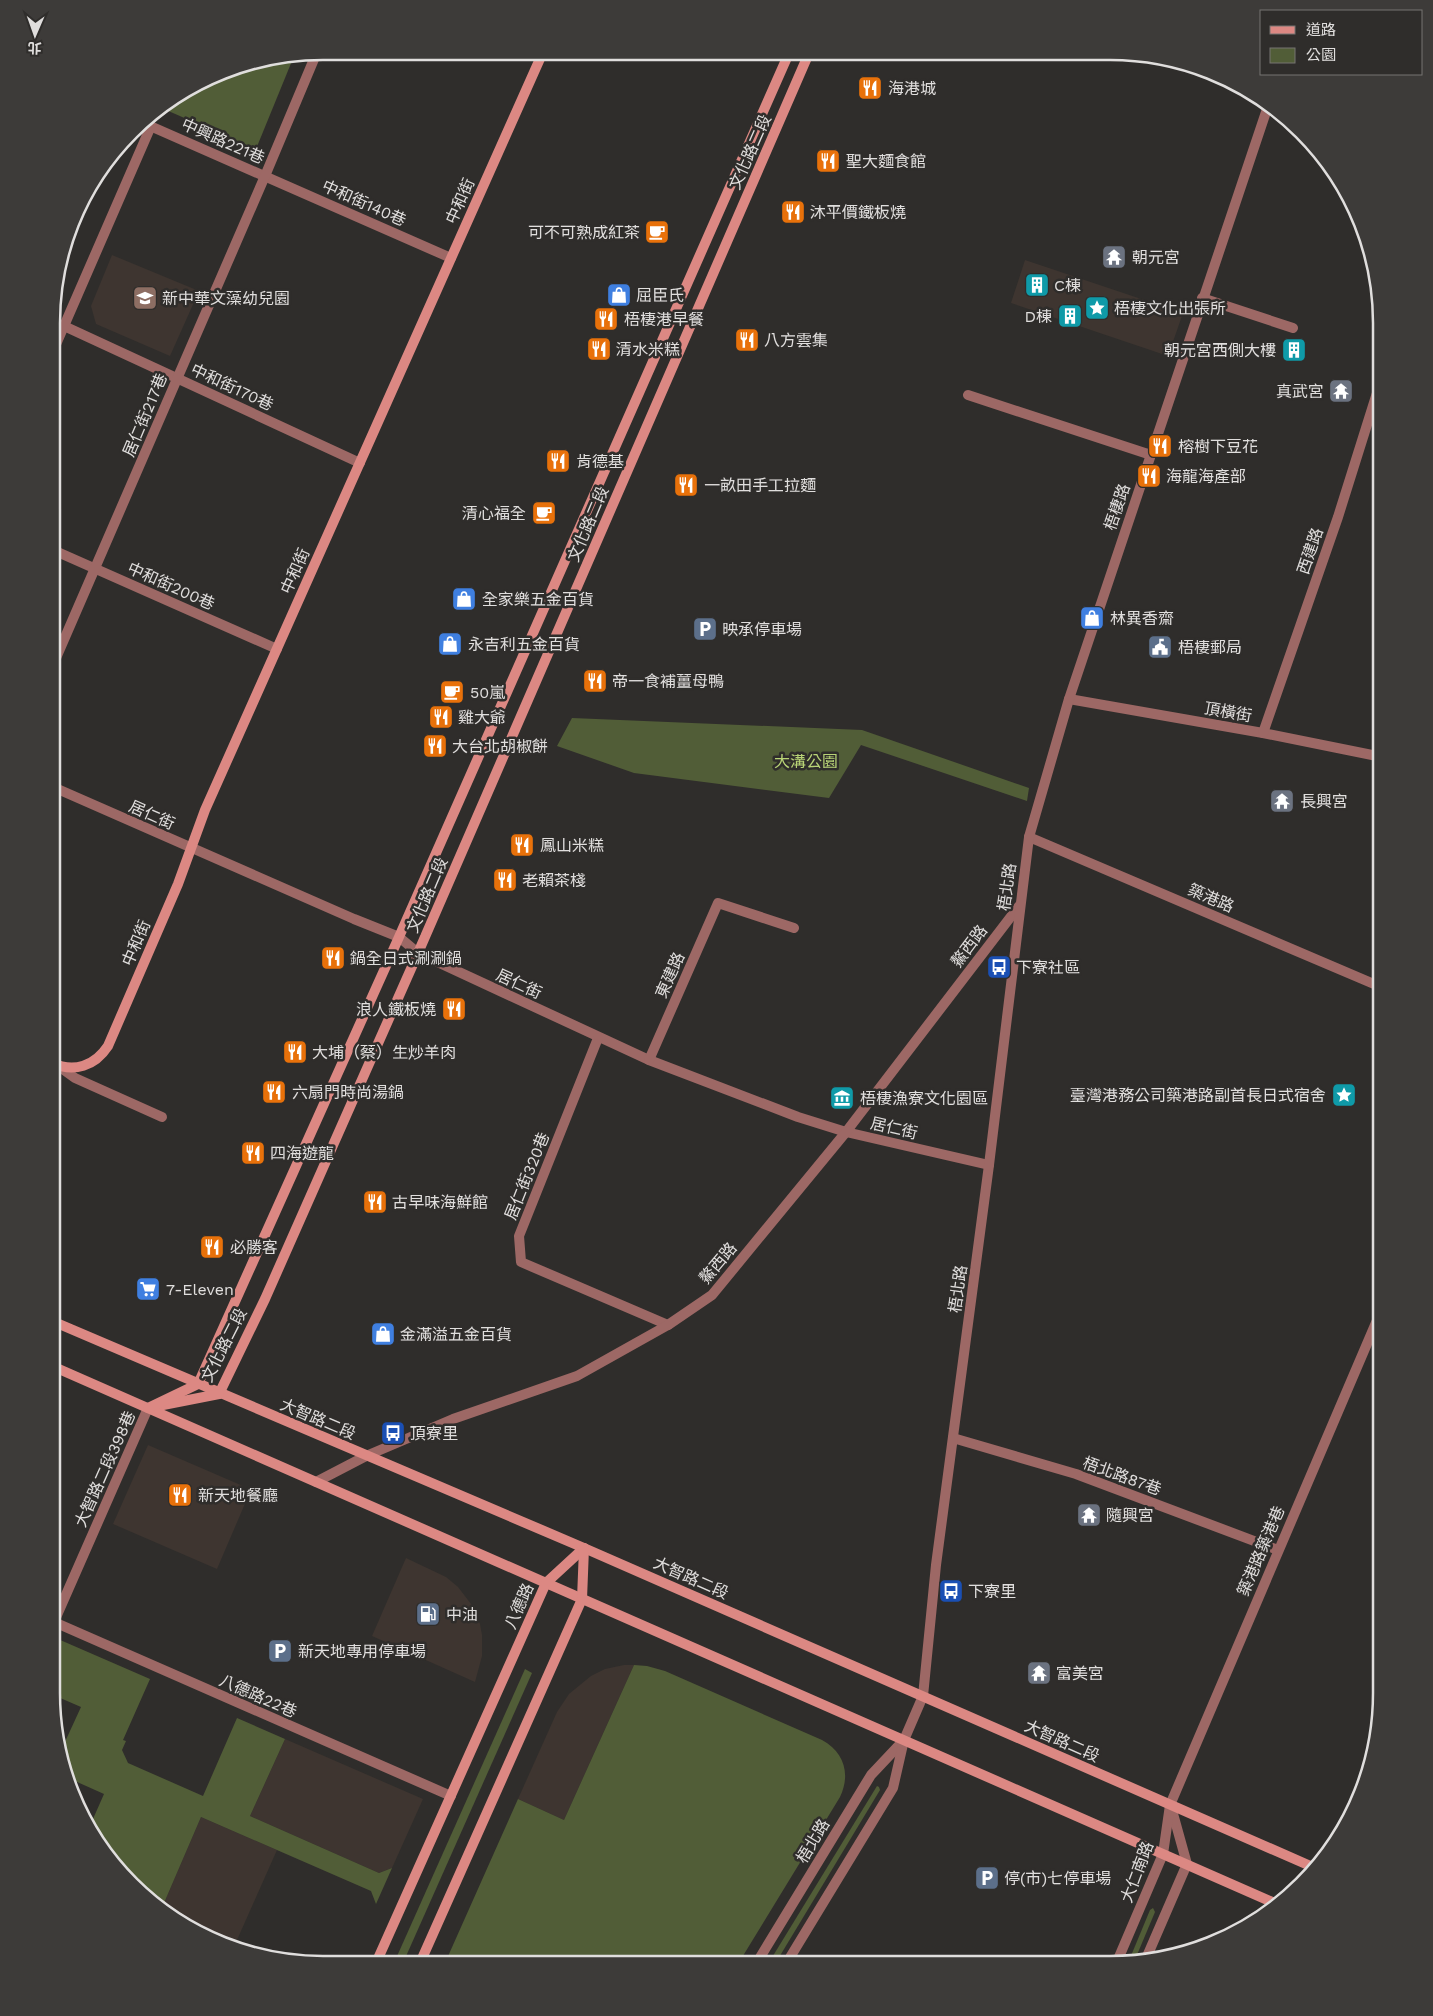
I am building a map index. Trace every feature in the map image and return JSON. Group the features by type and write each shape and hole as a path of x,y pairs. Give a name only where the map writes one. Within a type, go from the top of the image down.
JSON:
{"street":[{"name":"中和街","path":"60,1066 66,1068 86,1066 99,1058 108,1046 178,884 205,810 539,60"},
{"name":"文化路二段","path":"148,1408 198,1384 399,937 785,60"},
{"name":"文化路二段","path":"148,1408 219,1394 265,1299 418,953 806,60"},
{"name":"居仁街217巷","path":"60,649 313,61"},
{"name":"梧棲路","path":"1029,838 1068,699 1266,111"},
{"name":"中興路221巷","path":"149,125 265,176"},
{"path":"60,335 143,131"},
{"name":"中和街140巷","path":"265,176 451,258"},
{"path":"1202,298 1293,328"},
{"name":"中和街170巷","path":"64,326 360,463"},
{"path":"968,394 1151,456"},
{"name":"西建路","path":"1263,733 1338,517 1373,406"},
{"name":"中和街200巷","path":"60,553 277,649"},
{"name":"頂橫街","path":"1068,699 1263,733 1373,755"},
{"name":"居仁街","path":"60,791 399,937 418,953 649,1060 798,1117 846,1132 989,1166"},
{"name":"梧北路","path":"791,1956 893,1788 904,1740 923,1696 936,1565 989,1166 1019,905 1029,838"},
{"name":"築港路","path":"1029,838 1373,983"},
{"name":"東建路","path":"649,1060 718,903 794,928"},
{"name":"鰲西路","path":"316,1482 366,1456 484,1407 578,1376 668,1325 712,1295 846,1132 1019,905"},
{"name":"居仁街320巷","path":"598,1038 519,1236 521,1262 668,1325"},
{"path":"60,1068 75,1078 162,1117"},
{"name":"大智路二段","path":"60,1324 219,1394 584,1548 1309,1865"},
{"name":"築港路築港巷","path":"1170,1805 1373,1330"},
{"path":"60,1370 1272,1901"},
{"name":"大智路二段398巷","path":"60,1606 148,1408"},
{"name":"梧北路87巷","path":"953,1438 1076,1474 1278,1550"},
{"path":"423,1956 582,1599 584,1548"},
{"name":"八德路","path":"379,1956 546,1583 584,1548"},
{"name":"八德路22巷","path":"60,1625 451,1796"},
{"name":"梧北路","path":"761,1956 871,1775 904,1740"},
{"name":"大仁南路","path":"1120,1955 1163,1854 1170,1805"},
{"name":"大仁南路","path":"1170,1805 1187,1864"},
{"path":"1148,1953 1187,1864"}],"shaded area":[{"name":"新中華文藻幼兒園","path":"112,255 199,291 170,356 96,324 91,306"},
{"name":"梧棲文化出張所","path":"1025,260 1183,313 1168,356 1011,303"},
{"name":"新天地餐廳","path":"148,1445 243,1486 247,1499 217,1569 113,1524"},
{"name":"中油","path":"406,1558 446,1577 458,1587 471,1604 480,1624 482,1635 482,1656 475,1682 372,1636"},
{"path":"634,1665 564,1820 518,1799 557,1712 569,1694 591,1676 605,1669"},
{"path":"285,1739 423,1799 392,1868 379,1873 250,1816"},
{"path":"201,1817 277,1850 236,1941 191,1921 164,1903"}],"green space":[{"path":"292,62 256,149 168,111 191,95 222,80 255,69"},
{"name":"大溝公園","path":"572,718 862,730 1029,788 1027,801 861,745 829,798 634,773 557,746"},
{"path":"60,1640 150,1679 123,1740 126,1741 122,1750 128,1763 203,1796 237,1718 285,1739 250,1816 379,1873 392,1868 376,1904 371,1891 201,1817 164,1903 149,1891 125,1867 95,1825 92,1820 104,1794 75,1781 65,1743 81,1707 60,1698"},
{"path":"634,1665 665,1671 822,1740 836,1751 845,1772 845,1780 840,1797 743,1956 448,1956 518,1799 564,1820"},
{"path":"525,1669 532,1673 406,1956 397,1956"},
{"path":"877,1786 879,1787 880,1790 780,1956 773,1956"},
{"path":"1153,1908 1155,1912 1137,1954 1131,1955 1150,1910"}],"place":[{"name":"海港城","path":"870,88"},
{"name":"聖大麵食館","path":"828,161"},
{"name":"沐平價鐵板燒","path":"793,212"},
{"name":"可不可熟成紅茶","path":"657,232"},
{"name":"朝元宮","path":"1114,257"},
{"name":"C棟","path":"1037,285"},
{"name":"屈臣氏","path":"619,295"},
{"name":"新中華文藻幼兒園","path":"145,298"},
{"name":"梧棲文化出張所","path":"1097,308"},
{"name":"D棟","path":"1070,316"},
{"name":"梧棲港早餐","path":"606,319"},
{"name":"八方雲集","path":"747,340"},
{"name":"清水米糕","path":"599,349"},
{"name":"朝元宮西側大樓","path":"1294,350"},
{"name":"真武宮","path":"1341,391"},
{"name":"榕樹下豆花","path":"1160,446"},
{"name":"肯德基","path":"558,461"},
{"name":"海龍海產部","path":"1149,476"},
{"name":"一畝田手工拉麵","path":"686,485"},
{"name":"清心福全","path":"544,513"},
{"name":"全家樂五金百貨","path":"464,599"},
{"name":"林異香齋","path":"1092,618"},
{"name":"映承停車場","path":"705,629"},
{"name":"永吉利五金百貨","path":"450,644"},
{"name":"梧棲郵局","path":"1160,647"},
{"name":"帝一食補薑母鴨","path":"595,681"},
{"name":"50嵐","path":"452,692"},
{"name":"雞大爺","path":"441,717"},
{"name":"大台北胡椒餅","path":"435,746"},
{"name":"長興宮","path":"1282,801"},
{"name":"鳳山米糕","path":"522,845"},
{"name":"老賴茶棧","path":"505,880"},
{"name":"鍋全日式涮涮鍋","path":"333,958"},
{"name":"下寮社區","path":"999,967"},
{"name":"浪人鐵板燒","path":"454,1009"},
{"name":"大埔（蔡）生炒羊肉","path":"295,1052"},
{"name":"六扇門時尚湯鍋","path":"274,1092"},
{"name":"臺灣港務公司築港路副首長日式宿舍","path":"1344,1095"},
{"name":"梧棲漁寮文化園區","path":"842,1098"},
{"name":"四海遊龍","path":"253,1153"},
{"name":"古早味海鮮館","path":"375,1202"},
{"name":"必勝客","path":"212,1247"},
{"name":"7-Eleven","path":"148,1289"},
{"name":"金滿溢五金百貨","path":"383,1334"},
{"name":"頂寮里","path":"393,1433"},
{"name":"新天地餐廳","path":"180,1495"},
{"name":"隨興宮","path":"1089,1515"},
{"name":"下寮里","path":"951,1591"},
{"name":"中油","path":"428,1614"},
{"name":"新天地專用停車場","path":"280,1651"},
{"name":"富美宮","path":"1039,1673"},
{"name":"停(市)七停車場","path":"987,1878"}]}
